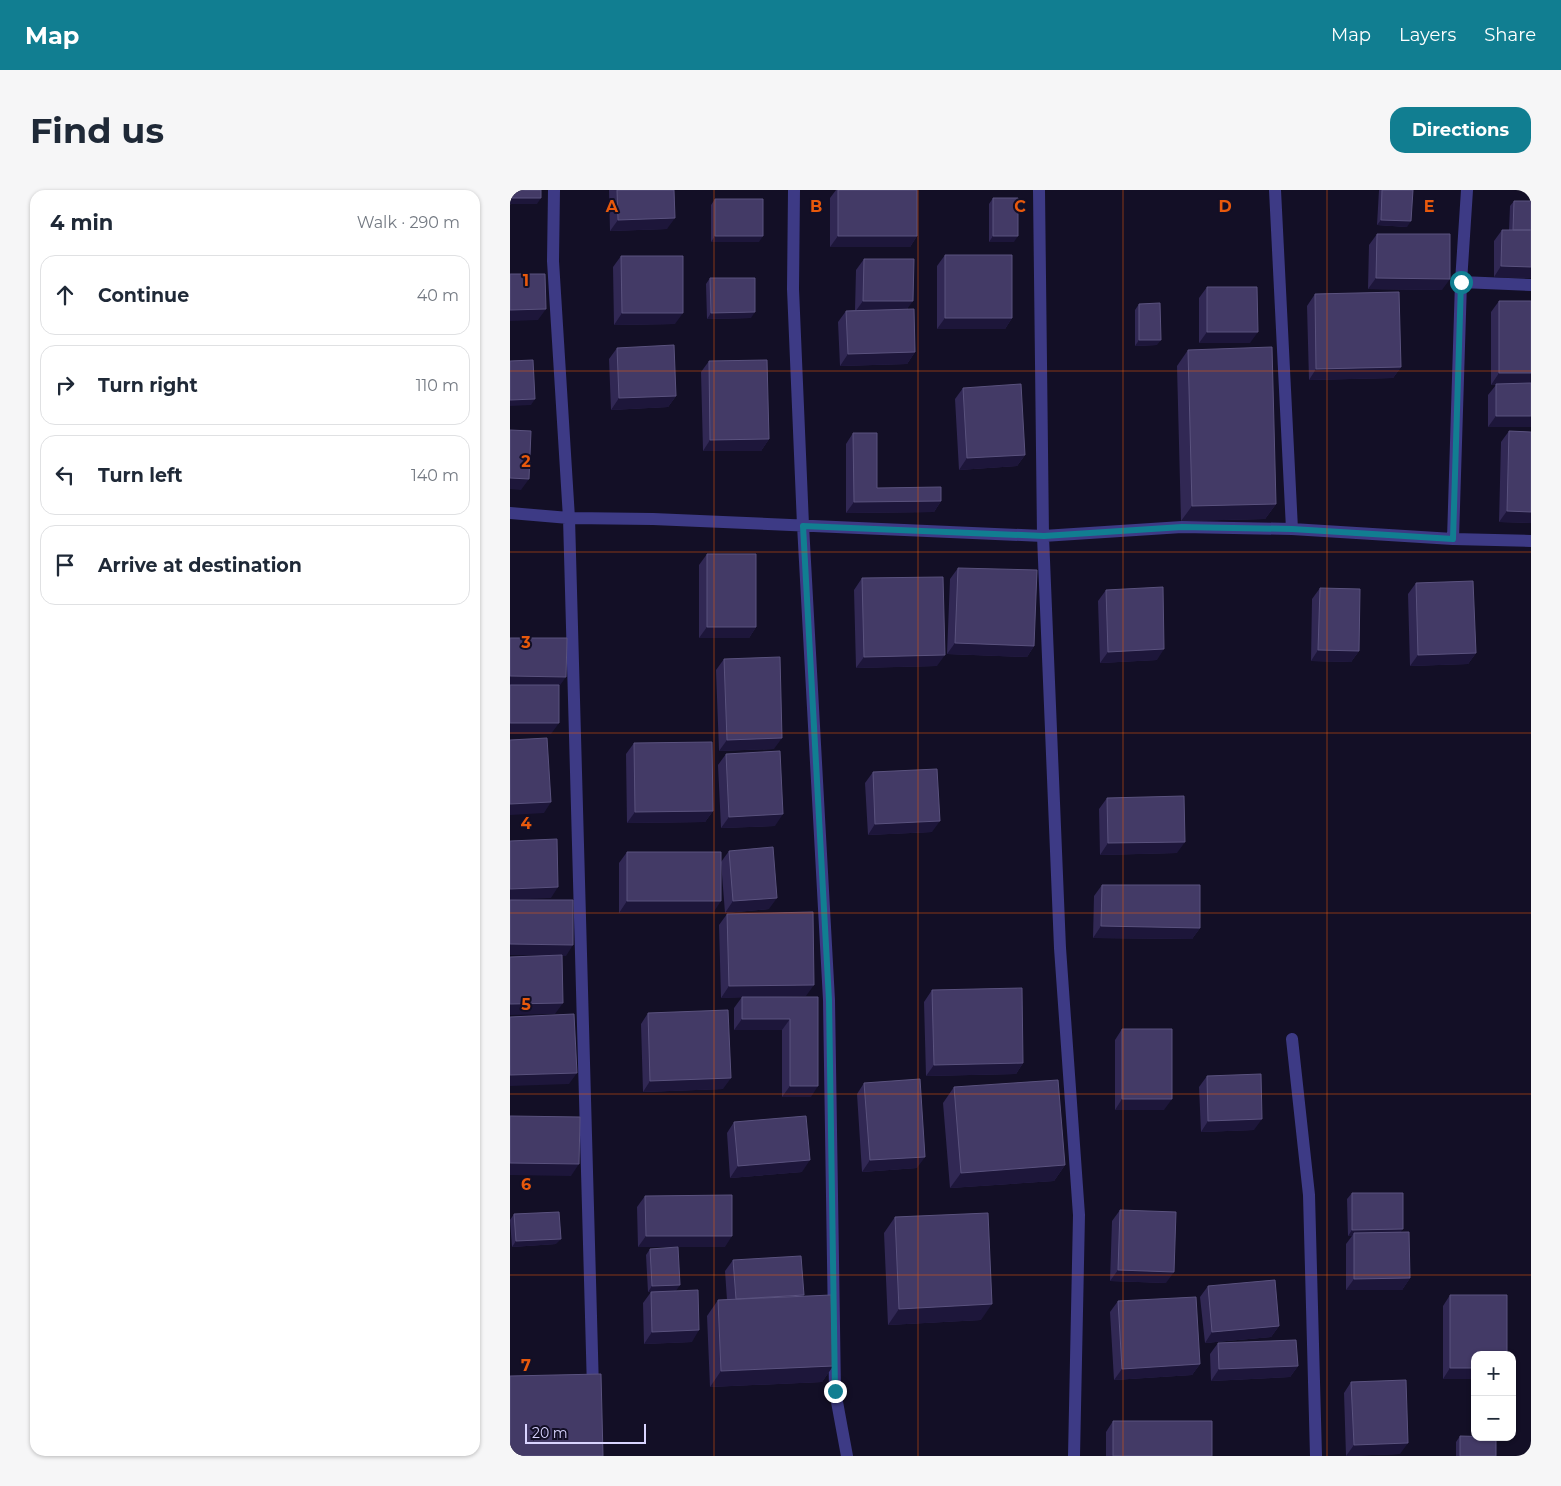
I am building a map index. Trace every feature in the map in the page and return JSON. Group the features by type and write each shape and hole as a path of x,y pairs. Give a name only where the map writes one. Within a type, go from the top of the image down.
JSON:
{"street":[{"path":"554,190 553,261 569,518 594,1406"},
{"path":"794,190 793,289 803,526 829,1000 835,1391 847,1456"},
{"path":"1039,190 1044,536 1060,948 1079,1215 1074,1456"},
{"path":"1275,190 1292,529"},
{"path":"1453,539 1461,282 1467,190"},
{"path":"1461,282 1531,285"},
{"path":"510,513 569,518 653,519 1044,536 1182,527 1292,529 1453,539 1531,541"},
{"path":"1292,1039 1309,1194 1316,1456"}],"building":[{"path":"510,190 541,190 541,198 510,198"},
{"path":"617,190 674,190 675,218 618,220"},
{"path":"838,190 917,190 917,236 838,236"},
{"path":"1382,190 1413,190 1411,221 1381,220"},
{"path":"993,198 1018,198 1018,236 993,236"},
{"path":"715,199 763,199 763,236 715,236"},
{"path":"1514,201 1531,201 1531,230 1513,230"},
{"path":"1502,230 1531,230 1531,267 1501,266"},
{"path":"1377,234 1450,234 1450,279 1376,278"},
{"path":"945,255 1012,255 1012,318 945,318"},
{"path":"621,256 683,256 683,313 622,313"},
{"path":"864,259 914,259 913,301 863,301"},
{"path":"510,274 545,274 546,309 510,310"},
{"path":"710,278 755,278 755,312 711,313"},
{"path":"1207,287 1257,287 1258,332 1207,332"},
{"path":"1399,292 1401,367 1316,369 1315,294"},
{"path":"1499,301 1531,301 1531,373 1499,373"},
{"path":"1160,303 1161,340 1139,340 1139,304"},
{"path":"914,309 915,352 848,354 846,311"},
{"path":"674,345 676,396 619,398 617,348"},
{"path":"1272,347 1276,504 1192,506 1188,350"},
{"path":"533,360 535,399 510,400 510,361"},
{"path":"767,360 769,439 710,440 709,361"},
{"path":"1531,383 1531,416 1496,416 1496,384"},
{"path":"1021,384 1025,455 967,458 963,388"},
{"path":"510,430 531,431 529,479 510,478"},
{"path":"1509,431 1531,432 1531,512 1507,511"},
{"path":"853,433 877,433 877,488 941,487 941,501 854,502"},
{"path":"707,554 756,554 756,627 707,627"},
{"path":"958,568 1037,570 1034,646 955,643"},
{"path":"943,577 945,655 864,657 862,578"},
{"path":"1473,581 1476,653 1418,655 1416,583"},
{"path":"1163,587 1164,649 1108,652 1106,590"},
{"path":"1320,588 1360,589 1359,651 1318,650"},
{"path":"510,638 567,638 566,677 510,676"},
{"path":"780,657 782,738 727,740 724,659"},
{"path":"510,685 559,685 559,723 510,723"},
{"path":"547,738 551,802 510,804 510,740"},
{"path":"712,742 713,811 635,812 634,743"},
{"path":"780,751 783,814 729,817 726,754"},
{"path":"937,769 940,821 875,824 873,772"},
{"path":"1184,796 1185,842 1108,843 1107,798"},
{"path":"557,839 558,887 510,889 510,841"},
{"path":"773,847 777,898 733,901 729,851"},
{"path":"627,852 721,852 721,901 627,901"},
{"path":"1102,885 1200,885 1200,928 1101,926"},
{"path":"510,900 573,900 573,945 510,944"},
{"path":"813,912 814,985 729,986 727,914"},
{"path":"562,955 563,1003 510,1004 510,957"},
{"path":"1022,988 1023,1063 934,1065 932,990"},
{"path":"742,997 818,997 818,1086 790,1086 790,1019 742,1019"},
{"path":"728,1010 731,1078 650,1081 648,1013"},
{"path":"574,1014 577,1073 510,1075 510,1017"},
{"path":"1122,1029 1172,1029 1172,1099 1122,1099"},
{"path":"1261,1074 1262,1119 1208,1121 1207,1076"},
{"path":"920,1079 925,1157 870,1160 864,1083"},
{"path":"1058,1080 1065,1165 961,1173 954,1087"},
{"path":"510,1116 580,1117 579,1164 510,1163"},
{"path":"806,1116 810,1160 738,1166 734,1122"},
{"path":"1352,1193 1403,1193 1403,1229 1352,1230"},
{"path":"732,1195 732,1236 646,1236 645,1196"},
{"path":"1120,1210 1176,1212 1174,1272 1118,1270"},
{"path":"559,1212 561,1239 516,1241 514,1214"},
{"path":"988,1213 992,1304 899,1309 895,1217"},
{"path":"1409,1232 1410,1278 1354,1279 1354,1233"},
{"path":"678,1247 680,1285 652,1286 650,1249"},
{"path":"801,1256 804,1295 736,1299 733,1260"},
{"path":"1275,1280 1279,1326 1212,1332 1208,1286"},
{"path":"698,1290 699,1330 652,1332 651,1292"},
{"path":"831,1295 833,1366 721,1371 718,1300"},
{"path":"1450,1295 1507,1295 1507,1351 1471,1351 1471,1368 1450,1368"},
{"path":"1196,1297 1200,1364 1122,1369 1118,1301"},
{"path":"1296,1340 1298,1366 1219,1369 1218,1343"},
{"path":"601,1374 603,1456 510,1456 510,1376"},
{"path":"1406,1380 1408,1443 1354,1445 1351,1382"},
{"path":"1113,1421 1212,1421 1212,1456 1113,1456"},
{"path":"1460,1436 1471,1436 1471,1441 1496,1441 1496,1456 1460,1456"}],"route":[{"path":"835,1391 829,1000 803,526 1044,536 1182,527 1292,529 1453,539 1461,282"}]}
